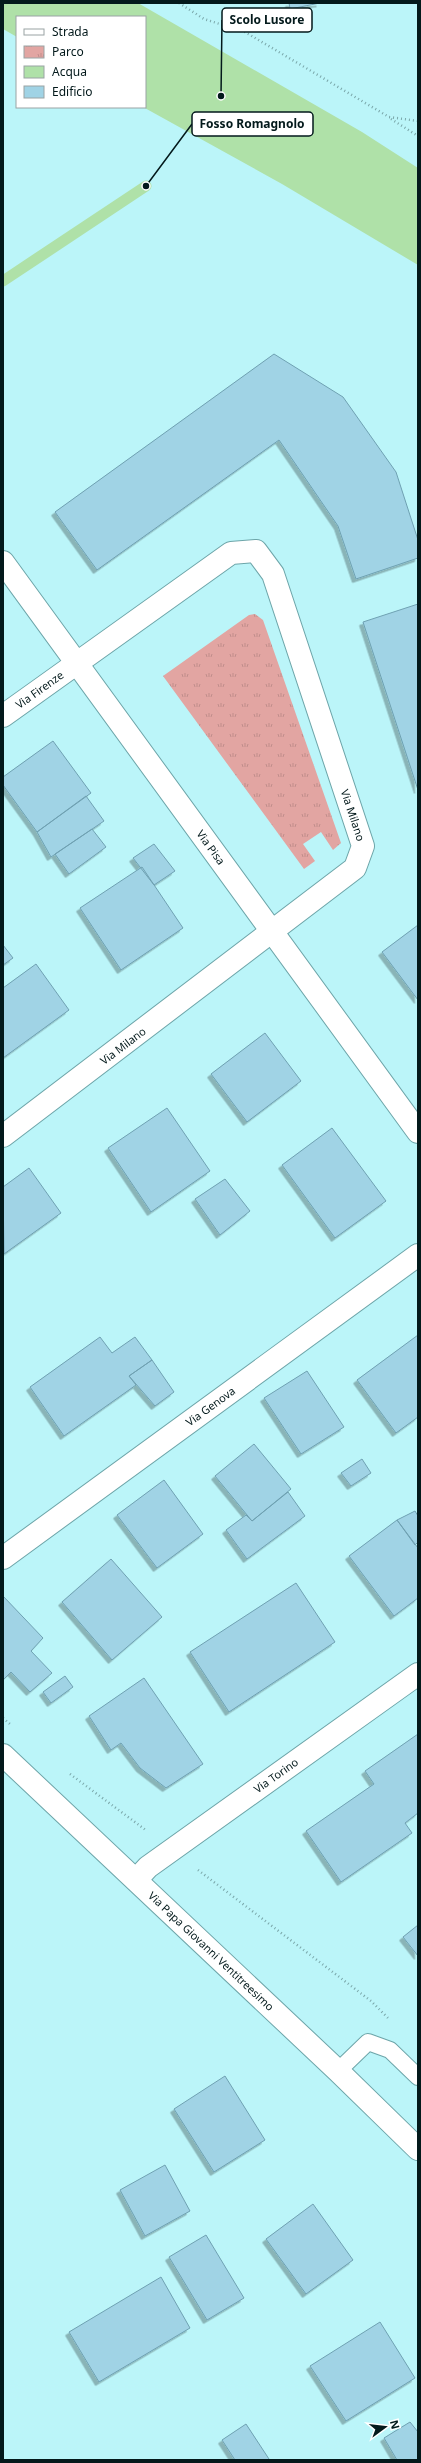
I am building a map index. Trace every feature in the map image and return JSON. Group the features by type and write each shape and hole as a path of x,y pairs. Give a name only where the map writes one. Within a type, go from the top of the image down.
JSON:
{"street":[{"name":"Via Milano","path":"3,1136 273,933 355,868 364,846 273,574 256,551 231,553 75,663"},
{"name":"Via Pisa","path":"3,562 75,663 418,1132"},
{"name":"Via Firenze","path":"3,716 75,663"},
{"name":"Via Genova","path":"3,1558 418,1255"},
{"name":"Via Torino","path":"136,1880 148,1867 418,1674"},
{"name":"Via Papa Giovanni Ventitreesimo","path":"3,1755 338,2071 418,2150"}],"lane":[{"path":"338,2071 368,2042 390,2050 418,2077"}],"path":[{"path":"179,3 204,19 245,32 418,136"},
{"path":"389,118 418,120"},
{"path":"3,1718 14,1728"},
{"path":"68,1772 149,1832"},
{"path":"194,1867 371,2001 392,2022"}],"green space":[{"path":"255,614 263,620 341,843 333,850 321,832 303,844 315,861 304,869 163,676 249,615"}],"water":[{"path":"3,3 138,3 362,132 418,168 418,265 282,184 145,108 146,16 16,16 16,36 3,29"}],"building":[{"path":"289,3 320,3 290,9"},
{"path":"274,354 343,397 396,472 418,540 418,558 356,579 338,526 279,440 97,570 55,512"},
{"path":"418,604 418,790 363,622"},
{"path":"53,741 91,793 37,832 3,785 3,777"},
{"path":"86,796 104,821 51,857 37,832"},
{"path":"92,829 106,847 69,874 55,854"},
{"path":"154,844 175,871 154,885 133,858"},
{"path":"142,867 183,928 121,970 80,908"},
{"path":"418,925 418,1000 382,952"},
{"path":"3,945 13,958 3,965"},
{"path":"36,964 69,1010 3,1058 3,988"},
{"path":"265,1033 301,1081 247,1122 211,1074"},
{"path":"167,1108 210,1171 151,1212 108,1148"},
{"path":"332,1128 386,1201 335,1238 282,1165"},
{"path":"29,1168 61,1213 4,1254 3,1187"},
{"path":"225,1179 250,1211 220,1235 195,1199"},
{"path":"418,1335 418,1417 396,1433 357,1380"},
{"path":"100,1337 112,1353 135,1337 152,1360 129,1376 136,1385 64,1436 30,1387"},
{"path":"152,1360 174,1392 155,1406 129,1376"},
{"path":"307,1371 344,1427 301,1454 264,1398"},
{"path":"254,1444 291,1489 252,1521 215,1476"},
{"path":"362,1459 371,1473 351,1486 341,1473"},
{"path":"164,1480 203,1534 157,1568 117,1515"},
{"path":"288,1492 305,1516 247,1559 226,1530 246,1515 252,1521"},
{"path":"415,1511 418,1516 418,1542 415,1545 397,1520"},
{"path":"397,1520 418,1548 418,1598 394,1616 349,1556"},
{"path":"111,1559 162,1617 112,1660 62,1602"},
{"path":"296,1583 335,1642 229,1712 190,1652"},
{"path":"3,1596 43,1638 31,1651 52,1673 30,1692 11,1672 3,1680"},
{"path":"65,1676 73,1687 51,1703 43,1692"},
{"path":"144,1678 203,1764 166,1788 140,1768 121,1743 111,1750 89,1716"},
{"path":"418,1734 418,1813 405,1823 412,1833 341,1882 306,1831 374,1784 365,1771"},
{"path":"418,1925 418,1956 403,1937"},
{"path":"225,2076 265,2140 214,2172 174,2109"},
{"path":"165,2165 190,2211 145,2236 120,2190"},
{"path":"313,2204 353,2260 306,2294 266,2239"},
{"path":"206,2235 244,2298 207,2320 169,2257"},
{"path":"161,2277 190,2328 99,2382 69,2332"},
{"path":"380,2322 415,2378 346,2421 310,2366"},
{"path":"410,2422 418,2432 418,2460 397,2460 384,2438"},
{"path":"246,2424 269,2459 268,2460 235,2460 222,2440"}],"waterway":[{"path":"3,281 146,186"}],"place":[{"name":"Scolo Lusore","path":"221,96"},
{"name":"Fosso Romagnolo","path":"146,186"}]}
